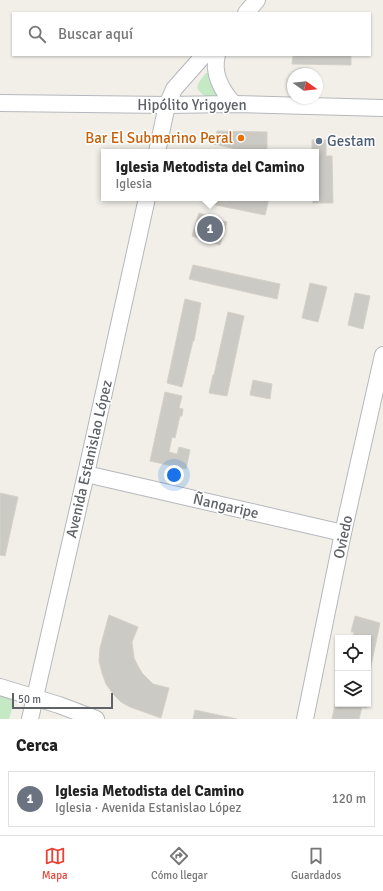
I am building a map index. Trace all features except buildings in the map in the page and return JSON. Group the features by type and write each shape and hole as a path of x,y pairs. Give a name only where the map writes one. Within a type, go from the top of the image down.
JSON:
{"street":[{"path":"247,12 257,0"},
{"path":"158,149 167,105 174,89 203,56"},
{"path":"216,56 215,71 222,89 234,104"},
{"name":"Hipólito Yrigoyen","path":"0,103 167,105 234,104 383,108"},
{"name":"Avenida Estanislao López","path":"30,719 146,201"},
{"name":"Oviedo","path":"305,719 343,533 383,356"},
{"name":"Ñangaripe","path":"86,474 343,533"},
{"path":"0,687 96,719"}],"green space":[{"path":"206,73 209,73 219,96 218,97 206,96 197,88 199,82"},
{"path":"0,694 11,699 12,701 12,709 9,719 0,719"}],"place":[{"name":"Bar El Submarino Peral","path":"241,138"},
{"name":"Gestam","path":"319,141"},
{"name":"Iglesia Metodista del Camino","path":"210,229"}]}
